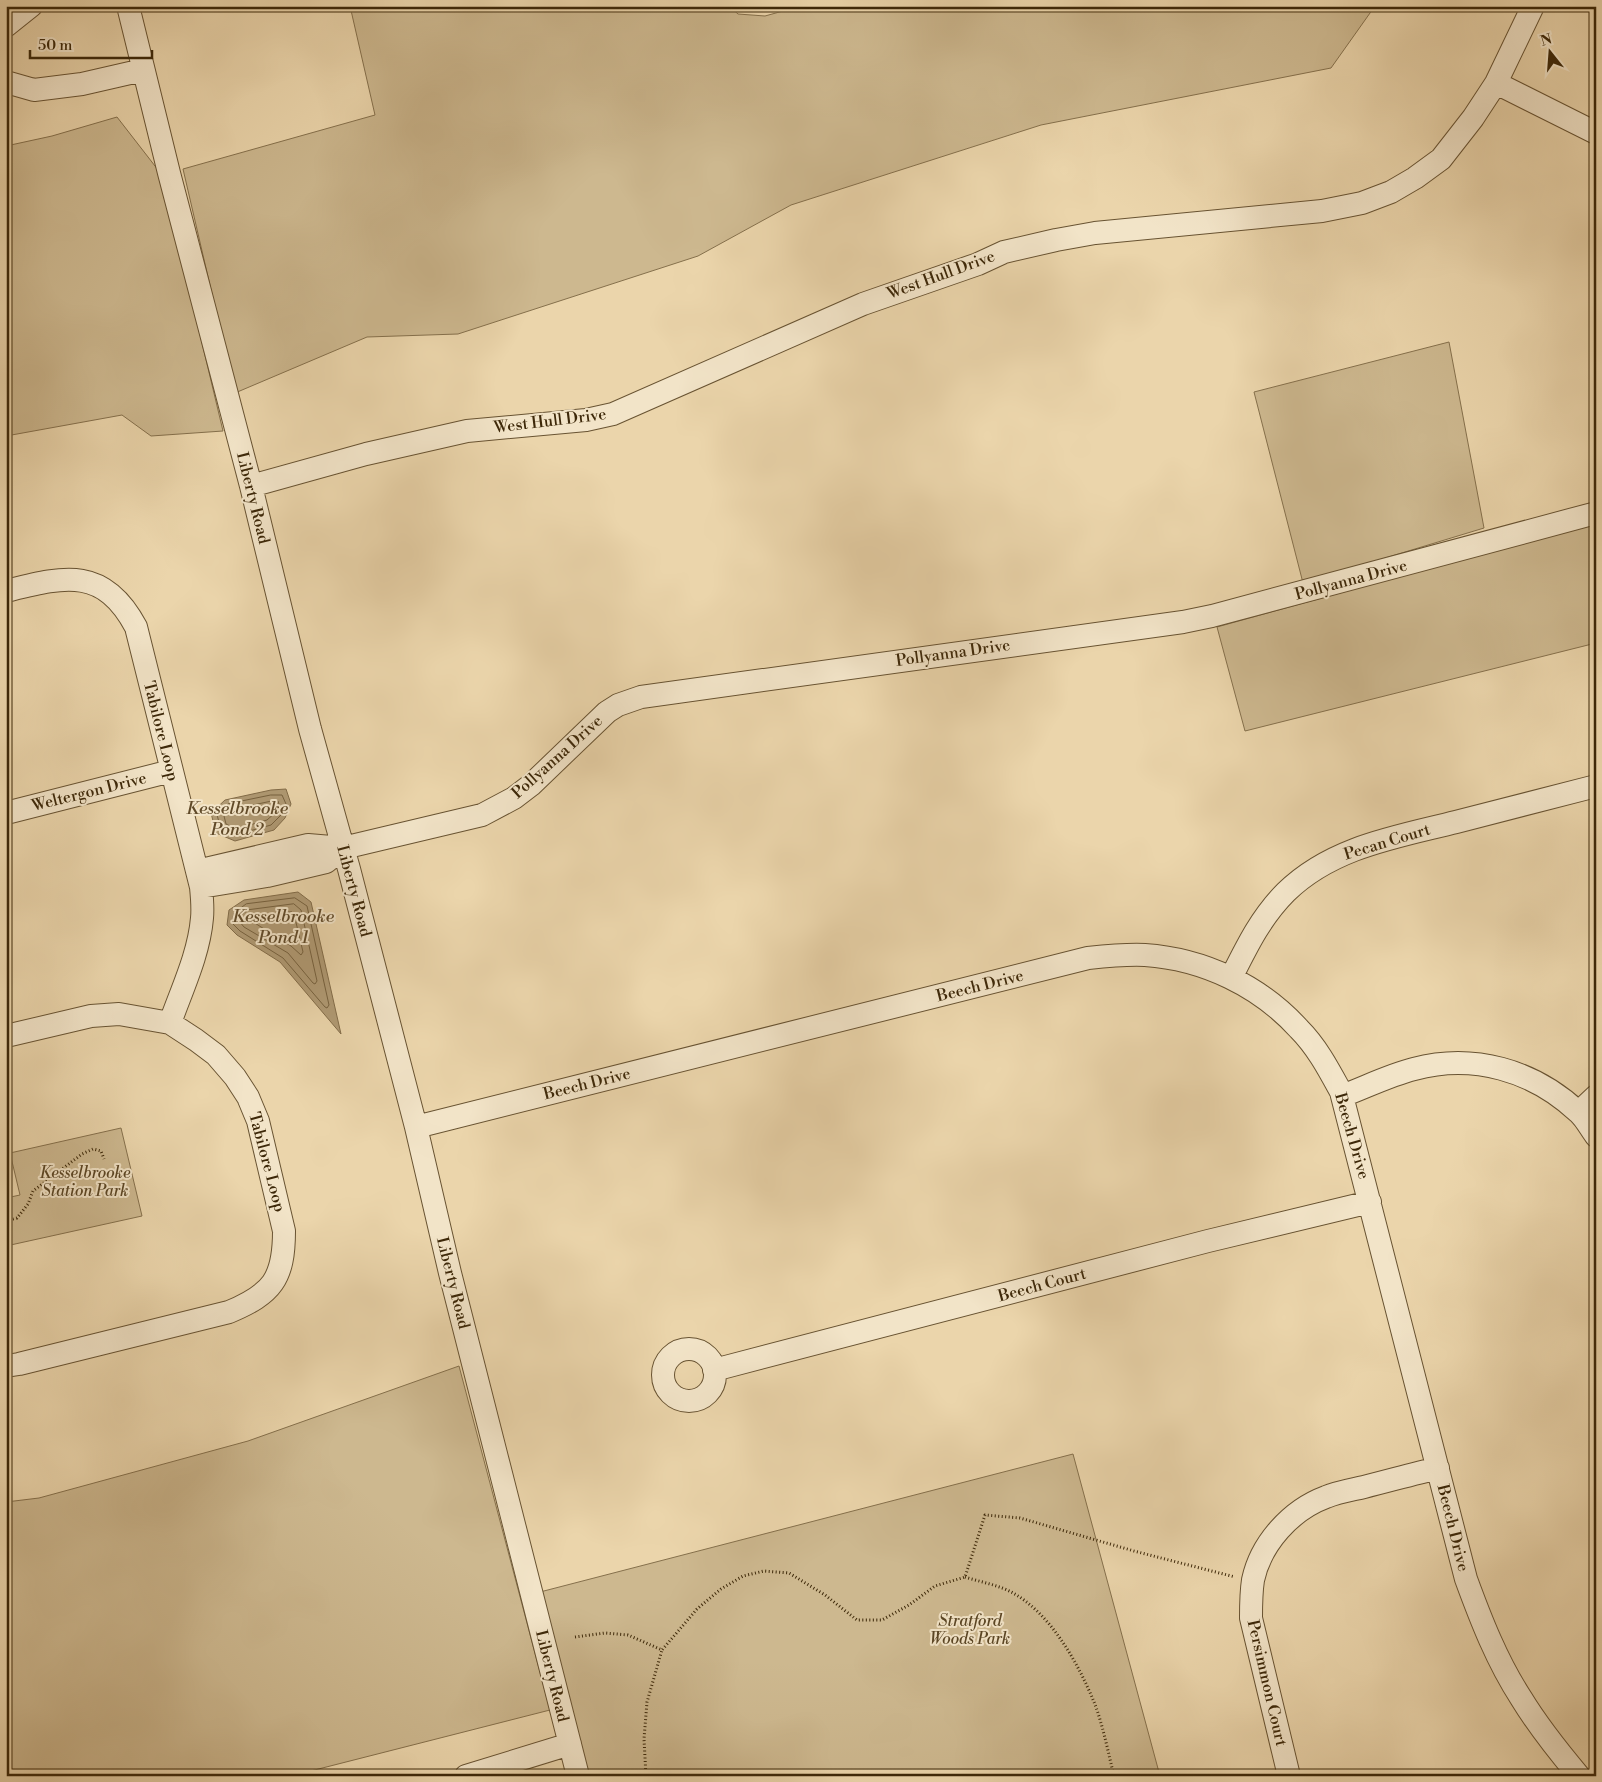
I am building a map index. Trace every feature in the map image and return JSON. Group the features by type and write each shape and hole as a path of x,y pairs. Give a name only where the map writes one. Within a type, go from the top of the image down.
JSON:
{"street":[{"path":"6,26 31,6"},
{"name":"Liberty Road","path":"128,6 169,174 251,486 310,729 416,1127 452,1283 578,1776"},
{"name":"West Hull Drive","path":"251,486 366,454 467,431 586,420 614,414 863,304 978,264 1004,252 1095,233 1322,210 1362,203 1391,192 1415,178 1440,159 1473,118 1496,82 1533,6"},
{"path":"6,82 34,90 82,84 143,70"},
{"path":"1496,82 1596,133"},
{"name":"Pollyanna Drive","path":"343,848 482,815 494,810 531,785 608,712 618,705 641,697 1212,616 1596,513"},
{"name":"Tabilore Loop","path":"6,591 53,580 84,581 101,587 116,598 128,612 136,627 199,879 203,917 196,949 170,1023 216,1055 235,1077 251,1105 258,1121 284,1231 284,1248 276,1277 266,1291 252,1302 229,1312 6,1366"},
{"name":"Weltergon Drive","path":"6,813 171,771"},
{"name":"Pecan Court","path":"1231,978 1253,934 1268,912 1287,891 1308,874 1333,858 1374,843 1596,786"},
{"path":"199,879 267,876 326,862 343,848"},
{"name":"Beech Drive","path":"416,1127 1088,958 1118,955 1176,959 1231,978 1255,991 1279,1008 1300,1029 1317,1051 1342,1096 1466,1579 1483,1625 1502,1665 1521,1698 1548,1738 1578,1776"},
{"path":"6,1036 91,1016 119,1014 170,1023"},
{"path":"1342,1096 1413,1069 1440,1063 1463,1062 1490,1065 1515,1072 1540,1084 1578,1112 1596,1136"},
{"path":"1578,1112 1596,1096"},
{"name":"Beech Court","path":"714,1370 1208,1241 1370,1202"},
{"name":"Persimmon Court","path":"1289,1776 1251,1618 1251,1597 1254,1578 1262,1556 1274,1536 1289,1520 1306,1507 1327,1496 1438,1468"},
{"path":"468,1775 570,1744"}],"path":[{"path":"6,1221 17,1218 28,1204 33,1191 82,1154 94,1149 101,1151 104,1159"},
{"path":"966,1577 985,1515 1020,1518 1134,1551 1236,1577"},
{"path":"646,1776 644,1739 647,1702 662,1650 697,1609 720,1589 743,1576 764,1572 789,1573 825,1595 857,1620 882,1620 909,1605 934,1586 966,1577 1012,1593 1047,1622 1062,1642 1094,1703 1114,1776"},
{"path":"575,1637 605,1633 628,1635 662,1650"}],"green space":[{"path":"350,6 729,6 738,14 765,16 801,6 1375,6 1331,68 1041,125 791,205 698,256 458,334 367,337 235,393 183,169 375,115"},
{"path":"117,117 162,175 223,431 151,436 122,415 6,436 6,146 52,136"},
{"path":"1449,342 1484,528 1303,583 1254,392"},
{"path":"1596,522 1596,643 1245,731 1217,627"},
{"name":"Kesselbrooke Station Park","path":"121,1128 142,1216 6,1246 6,1198 20,1195 10,1153"},
{"path":"459,1366 550,1710 291,1776 6,1776 6,1502 39,1498 248,1441"},
{"name":"Stratford Woods Park","path":"1073,1454 1160,1776 585,1776 540,1592"}],"water":[{"name":"Kesselbrooke Pond 2","path":"286,789 291,804 285,818 274,830 235,841 216,833 211,813 225,800 271,790"},
{"name":"Kesselbrooke Pond 1","path":"298,892 311,902 341,1034 280,962 237,935 227,925 229,910 244,900"}]}
